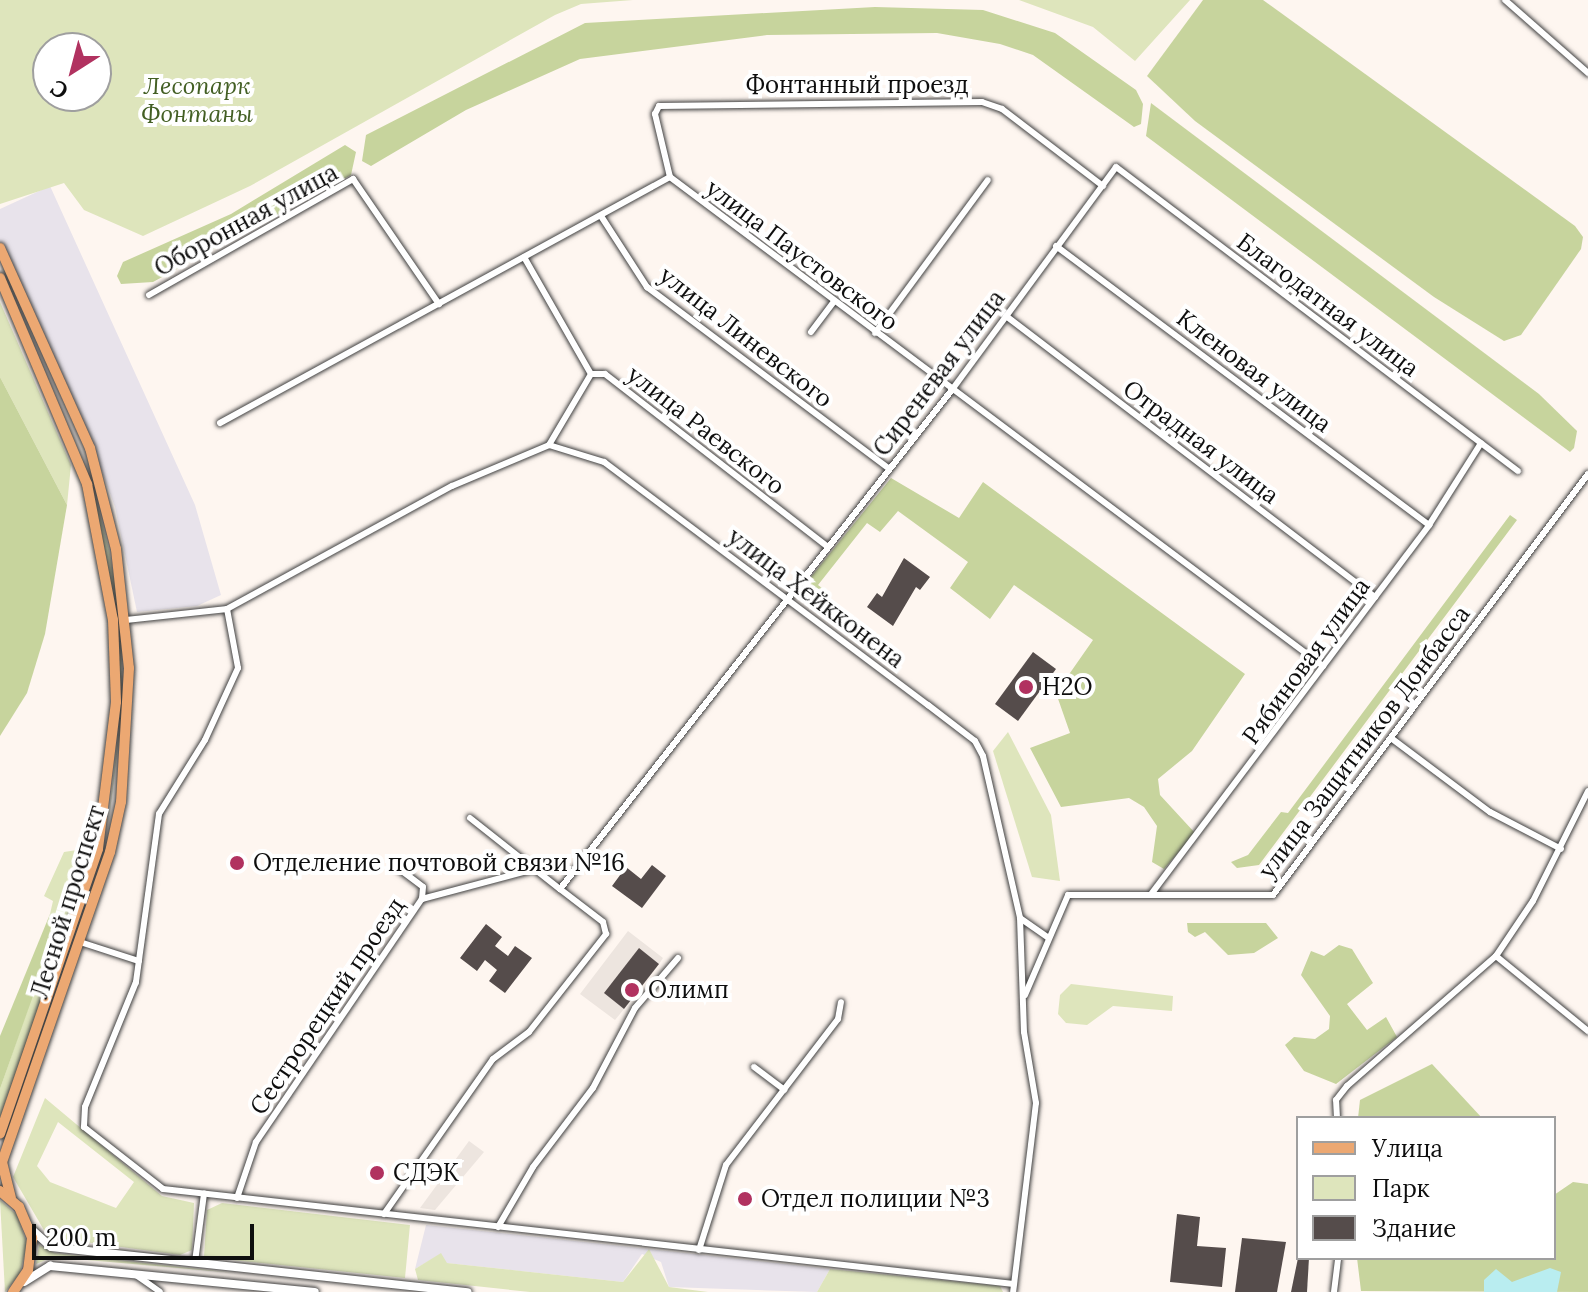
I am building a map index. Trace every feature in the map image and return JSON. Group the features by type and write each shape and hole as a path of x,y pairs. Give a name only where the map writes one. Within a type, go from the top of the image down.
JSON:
{"main road":[{"name":"Лесной проспект","path":"0,248 42,339 102,491 126,620 126,765 80,942 2,1162 11,1198"},
{"name":"Лесной проспект","path":"0,278 31,344 87,484 113,620 115,734 104,850 0,1134"},
{"path":"41,368 52,364"},
{"path":"0,1191 11,1198 30,1228 31,1259 15,1290"}],"street":[{"path":"1505,0 1588,73"},
{"name":"Фонтанный проезд","path":"670,177 655,114 659,106 982,102 1002,109 1103,186"},
{"name":"Сиреневая улица","path":"560,889 951,391 1116,167"},
{"name":"Благодатная улица","path":"1116,167 1518,471"},
{"name":"улица Паустовского","path":"220,423 670,177 951,391 1323,666"},
{"name":"Оборонная улица","path":"149,295 353,179 439,304"},
{"path":"875,333 988,180"},
{"name":"улица Линевского","path":"601,216 647,287 889,469"},
{"name":"Кленовая улица","path":"1056,246 1429,525"},
{"name":"улица Раевского","path":"524,257 591,374 605,374 827,546"},
{"path":"811,332 834,302"},
{"name":"Отрадная улица","path":"1006,316 1375,597"},
{"path":"126,620 227,609 452,486 549,445 591,374"},
{"name":"Рябиновая улица","path":"1152,893 1429,525 1481,443"},
{"name":"улица Хейкконена","path":"549,445 604,462 975,741 1020,918 1023,998 1036,1103 1014,1288"},
{"name":"улица Защитников Донбасса","path":"1023,998 1068,895 1273,895 1588,474"},
{"path":"227,609 238,668 205,740 159,814 139,961 83,1124 163,1189 1014,1288"},
{"path":"1391,738 1490,812 1561,849"},
{"path":"1337,1116 1336,1100 1496,956 1561,849 1588,791"},
{"path":"384,1214 493,1059 529,1032 606,934 603,922 470,818"},
{"path":"398,868 423,887 422,899"},
{"name":"Сестрорецкий проезд","path":"237,1198 262,1133 422,899 535,869"},
{"path":"1020,918 1049,938"},
{"path":"80,942 139,961"},
{"path":"1496,956 1588,1031"},
{"path":"498,1227 533,1167 593,1088 635,1008 678,958"},
{"path":"699,1250 726,1165 838,1019 841,1002"},
{"path":"754,1067 784,1090"},
{"path":"195,1262 204,1194"},
{"path":"30,1228 51,1247 468,1292"},
{"path":"1334,1292 1338,1260"},
{"path":"15,1290 50,1266 315,1292"},
{"path":"244,1268 244,1284"},
{"path":"134,1272 160,1292"}],"shaded area":[{"path":"50,186 195,505 221,595 197,606 137,612 115,507 84,423 0,243 0,209"},
{"path":"628,931 663,958 659,964 639,949 605,993 624,1009 615,1020 580,994"},
{"path":"469,1141 484,1152 435,1210 420,1208"},
{"path":"426,1225 830,1269 817,1292 669,1287 661,1262 642,1254 623,1282 446,1263 441,1254 415,1269"}],"green space":[{"name":"Лесопарк Фонтаны","path":"0,0 633,0 581,4 555,15 250,186 143,236 84,210 64,183 0,204"},
{"path":"1019,0 1190,0 1135,61 1093,27"},
{"path":"1203,0 1263,0 1575,226 1583,237 1581,249 1521,335 1504,341 1434,297 1195,121 1147,76"},
{"path":"875,7 983,10 1055,33 1136,90 1143,104 1141,124 1134,127 1033,55 1000,44 937,33 767,35 580,59 466,110 371,166 362,161 366,135 585,23"},
{"path":"1151,103 1539,394 1577,431 1574,448 1570,452 1146,136"},
{"path":"345,145 356,152 351,175 153,282 121,284 117,276 123,262 231,214"},
{"path":"0,302 71,465 67,505 0,377"},
{"path":"43,368 91,480 109,549 121,620 122,714 107,835 120,718 118,621 89,481"},
{"path":"0,377 67,505 45,634 27,693 0,736"},
{"path":"891,478 959,518 983,482 1245,674 1192,751 1158,779 1160,795 1195,833 1164,869 1152,862 1157,826 1144,807 1129,798 1061,807 1030,748 1070,733 1056,693 1093,640 1014,585 990,619 950,588 968,562 898,511 880,532 867,523 818,585 831,595 822,607 801,589"},
{"path":"1510,515 1517,520 1259,865 1237,868 1231,862 1248,855 1281,812 1288,813"},
{"path":"1008,732 1051,815 1060,881 1032,877 993,751"},
{"path":"77,850 89,866 0,1117 0,1089 60,916 50,914 53,901 44,896 64,852"},
{"path":"50,914 61,917 0,1089 0,1036"},
{"path":"1187,923 1266,923 1278,938 1254,953 1228,955 1205,932 1195,937 1188,932"},
{"path":"1339,945 1352,949 1373,983 1347,1004 1367,1030 1386,1017 1397,1037 1336,1084 1304,1071 1285,1045 1294,1037 1315,1039 1329,1029 1330,1016 1301,975 1311,951 1324,956"},
{"path":"1071,984 1173,996 1172,1011 1113,1006 1087,1025 1066,1023 1058,1014 1060,995"},
{"path":"1432,1064 1480,1116 1358,1116 1360,1100"},
{"path":"45,1098 162,1196 194,1203 192,1250 180,1255 48,1237 13,1177","holes":["58,1122 134,1182 116,1208 50,1182 37,1166"]},
{"path":"1573,1182 1588,1184 1588,1292 1361,1291 1357,1260 1556,1260 1556,1194"},
{"path":"0,1200 17,1215 27,1244 20,1273 5,1292"},
{"path":"222,1203 410,1225 405,1278 204,1257 207,1210"},
{"path":"39,1245 55,1253 235,1273 53,1257 36,1264"},
{"path":"649,1249 669,1287 708,1292 530,1292 418,1280 415,1269 441,1253 447,1263 623,1282"},
{"path":"830,1269 1000,1286 1003,1292 817,1292"}],"water":[{"path":"1550,1268 1561,1272 1557,1292 1484,1292 1484,1280 1496,1269 1512,1282"}],"building":[{"path":"904,558 930,577 920,590 916,587 893,626 867,607 877,593 882,597"},
{"name":"H2O","path":"1033,652 1056,669 1018,721 995,704"},
{"path":"652,865 666,876 642,908 612,886 626,867 641,879"},
{"path":"486,924 502,937 495,946 508,956 515,946 532,958 505,993 489,981 497,970 485,960 477,971 460,958"},
{"path":"639,948 659,964 624,1009 604,993"},
{"path":"1177,1214 1200,1217 1197,1246 1226,1248 1222,1287 1170,1282"},
{"path":"1242,1238 1286,1242 1277,1292 1235,1292"},
{"path":"1298,1260 1309,1260 1307,1292 1291,1292"}],"place":[{"name":"H2O","path":"1026,687"},
{"name":"Отделение почтовой связи №16","path":"237,863"},
{"name":"Олимп","path":"632,990"},
{"name":"СДЭК","path":"377,1173"},
{"name":"Отдел полиции №3","path":"745,1199"}]}
